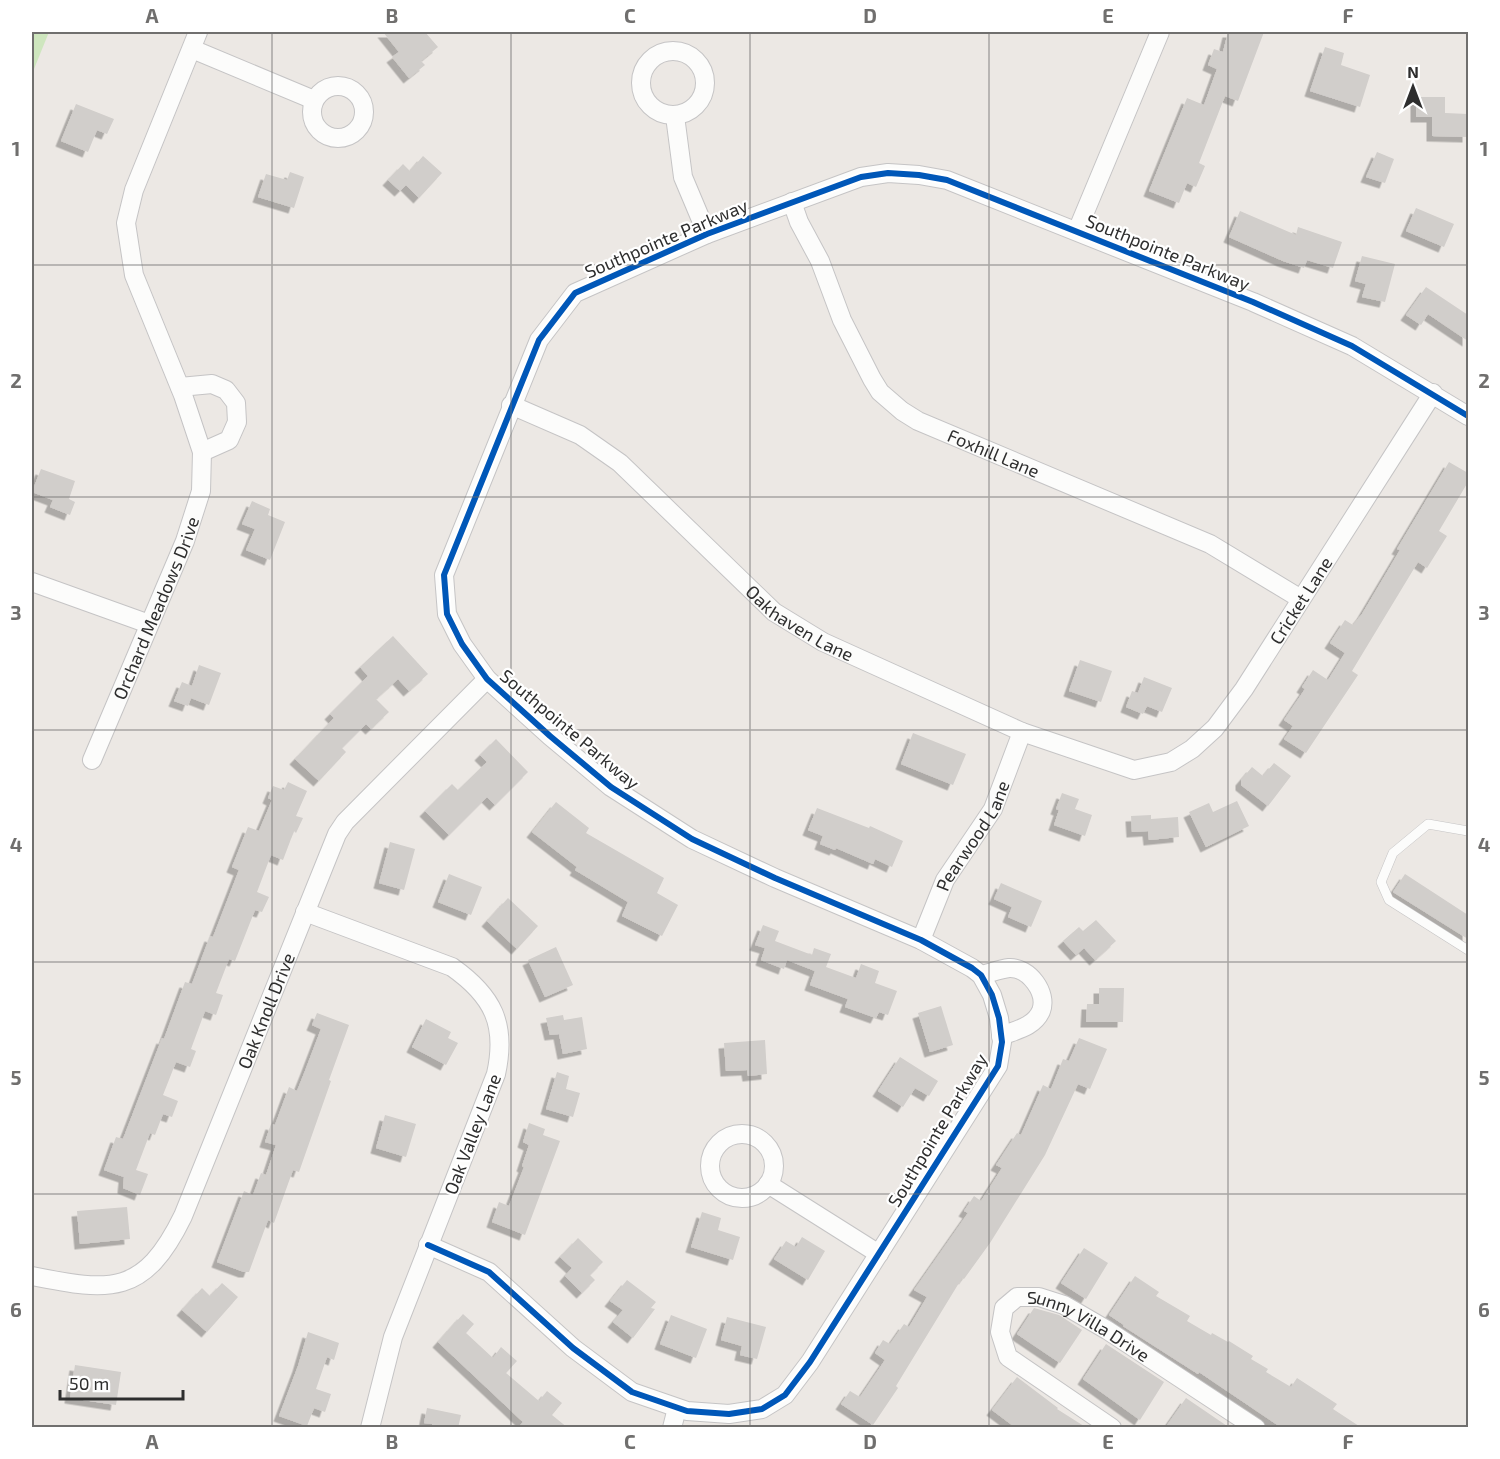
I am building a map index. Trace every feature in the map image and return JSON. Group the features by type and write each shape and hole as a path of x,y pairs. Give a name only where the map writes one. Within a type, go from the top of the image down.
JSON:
{"street":[{"name":"Orchard Meadows Drive","path":"92,760 185,541 201,491 201,453 180,387 134,275 126,223 134,190 198,32"},
{"path":"1077,231 1160,32"},
{"path":"192,49 314,100"},
{"path":"675,116 683,177 707,234"},
{"name":"Southpointe Parkway","path":"428,1245 489,1272 573,1348 632,1392 687,1411 729,1414 762,1410 785,1395 810,1362 998,1066 1002,1042 992,995 981,975 972,968 921,940 775,878 692,839 611,787 550,736 487,679 462,644 447,614 444,575 539,340 575,293 707,234 861,177 888,173 918,175 947,180 1253,302 1352,346 1468,416"},
{"name":"Foxhill Lane","path":"792,202 799,222 820,261 842,320 860,357 880,392 902,411 918,421 1210,544 1301,599"},
{"path":"180,387 212,384 226,390 236,403 237,422 229,440 201,453"},
{"name":"Cricket Lane","path":"1134,771 1171,762 1192,749 1215,728 1245,689 1433,393"},
{"name":"Oakhaven Lane","path":"512,405 580,435 620,463 774,612 823,642 1022,732 1134,771"},
{"path":"32,582 149,624"},
{"name":"Oak Knoll Drive","path":"32,1276 76,1285 97,1287 115,1285 137,1277 156,1260 172,1239 183,1216 337,834 345,822 487,679"},
{"name":"Pearwood Lane","path":"921,940 945,880 993,809 1022,732"},
{"name":"Oak Valley Lane","path":"305,912 452,967 470,980 485,996 495,1014 501,1035 501,1053 496,1074 393,1337 370,1428"},
{"name":"Southpointe Parkway","path":"981,975 1009,968 1016,969 1026,973 1040,989 1042,1010 1036,1018 1029,1025 1001,1036"},
{"path":"768,1184 879,1254"},
{"name":"Sunny Villa Drive","path":"1112,1428 1008,1357 1000,1332 1004,1308 1017,1297 1039,1297 1064,1305 1107,1329 1256,1428"},
{"path":"672,1428 678,1408"}],"lane":[{"path":"1468,831 1428,824 1393,854 1381,882 1389,900 1468,950"}],"green space":[{"path":"32,32 49,32 32,74"}],"building":[{"path":"383,32 425,32 438,47 421,61 425,65 409,78 392,57 399,52"},
{"path":"1228,32 1264,32 1238,101 1225,96 1199,163 1205,166 1196,187 1187,183 1179,203 1149,191 1187,98 1204,105 1217,69 1208,65 1214,49 1223,52"},
{"path":"1325,47 1344,53 1341,65 1370,75 1360,107 1310,91"},
{"path":"1416,97 1445,97 1445,113 1468,114 1468,137 1432,136 1432,117 1416,117"},
{"path":"76,104 114,119 107,134 97,130 88,152 61,141"},
{"path":"1377,152 1394,159 1385,183 1366,177"},
{"path":"423,156 442,173 419,198 406,185 400,191 388,180 403,164 410,171"},
{"path":"290,172 304,177 294,208 258,197 266,174 287,180"},
{"path":"1416,208 1454,224 1444,247 1406,231"},
{"path":"1240,211 1296,235 1298,227 1342,242 1333,268 1307,260 1304,268 1229,237"},
{"path":"1362,256 1395,264 1385,302 1362,297 1366,284 1355,281"},
{"path":"1426,287 1468,315 1468,341 1428,314 1421,325 1406,315"},
{"path":"1449,462 1468,473 1468,482 1439,531 1447,536 1427,568 1418,562 1352,671 1358,675 1306,753 1284,739 1293,726 1284,720 1305,689 1302,687 1313,670 1328,680 1345,653 1330,643 1345,620 1353,625 1362,614 1400,550 1397,549"},
{"path":"41,469 75,481 69,499 75,502 70,515 50,507 53,500 32,492"},
{"path":"252,501 270,509 268,515 285,522 270,560 246,550 255,529 242,524"},
{"path":"393,636 428,674 409,691 398,679 376,699 389,712 371,729 366,724 342,748 346,752 319,781 295,759 334,718 330,714 368,676 360,667"},
{"path":"1080,660 1112,671 1101,702 1069,691"},
{"path":"199,665 221,673 209,705 191,698 188,706 174,701 182,682 192,686"},
{"path":"1144,677 1172,688 1162,712 1147,706 1143,714 1126,707 1132,691 1138,693"},
{"path":"913,733 966,754 953,785 901,764"},
{"path":"496,739 528,772 495,805 487,797 449,835 425,811 452,784 458,790 487,762 480,755"},
{"path":"1274,763 1291,776 1268,806 1241,785 1241,780 1252,767 1263,776"},
{"path":"288,782 307,791 296,816 303,818 296,833 294,831 283,860 271,855 257,892 269,897 262,912 255,910 235,961 229,959 216,993 223,995 216,1015 205,1011 191,1049 196,1051 190,1067 176,1062 163,1095 178,1101 172,1117 163,1114 155,1135 150,1133 136,1170 148,1174 140,1195 123,1188 124,1177 104,1170 116,1137 123,1139 185,982 192,984 210,936 213,937 239,870 232,867 248,827 259,831 272,800 268,798 273,786 284,790"},
{"path":"1062,793 1079,799 1075,809 1092,815 1085,836 1054,825 1059,810 1056,809"},
{"path":"1237,801 1249,826 1206,847 1189,812 1209,803 1213,812"},
{"path":"556,802 589,828 586,833 664,878 657,893 678,905 662,936 622,916 628,902 575,870 577,867 532,832"},
{"path":"817,808 869,828 870,826 903,841 892,867 875,859 873,864 836,848 835,850 820,844 823,836 808,830"},
{"path":"1151,815 1151,819 1178,817 1179,837 1149,840 1148,831 1132,832 1131,816"},
{"path":"390,842 415,849 404,890 379,883"},
{"path":"449,874 482,887 471,915 438,902"},
{"path":"1405,874 1468,915 1468,939 1393,892"},
{"path":"1001,883 1042,901 1031,927 1008,917 1012,907 994,899"},
{"path":"508,898 538,926 517,949 487,921"},
{"path":"1096,920 1116,941 1095,960 1084,948 1076,955 1063,941 1079,927 1083,931"},
{"path":"763,925 779,931 775,941 812,955 814,948 831,954 826,967 856,978 861,964 879,971 875,983 897,991 888,1015 879,1012 876,1018 845,1007 848,999 810,985 815,971 787,960 784,969 761,960 765,948 755,945"},
{"path":"556,947 573,985 545,997 528,960"},
{"path":"1099,988 1124,988 1123,1022 1086,1022 1087,1004 1099,1004"},
{"path":"941,1006 953,1045 930,1052 918,1013"},
{"path":"317,1013 349,1025 299,1172 293,1170 274,1223 268,1220 249,1272 244,1272 217,1262 244,1191 253,1195 261,1173 266,1175 276,1145 265,1142 271,1124 275,1125 289,1087 297,1091 321,1029 312,1025"},
{"path":"563,1015 564,1020 582,1017 587,1049 563,1054 559,1034 550,1035 546,1018"},
{"path":"426,1019 451,1032 448,1038 458,1043 446,1065 412,1047"},
{"path":"1079,1038 1107,1049 1090,1089 1078,1084 1045,1155 990,1243 964,1279 962,1278 896,1386 898,1388 873,1425 841,1404 850,1391 860,1397 885,1360 875,1353 883,1340 890,1344 904,1324 909,1327 927,1297 914,1290 968,1213 964,1211 974,1196 981,1201 1002,1168 996,1165 1017,1133 1021,1135 1043,1085 1051,1089 1063,1059 1069,1061"},
{"path":"765,1040 767,1074 748,1076 747,1070 726,1071 724,1043"},
{"path":"900,1057 938,1081 929,1096 915,1088 903,1107 878,1091"},
{"path":"557,1072 569,1076 566,1089 580,1093 573,1117 546,1109"},
{"path":"385,1115 416,1124 406,1157 376,1148"},
{"path":"529,1123 545,1129 543,1135 560,1141 525,1235 492,1222 499,1202 509,1206 524,1167 522,1166 529,1145 523,1142"},
{"path":"127,1207 130,1239 80,1244 77,1211"},
{"path":"702,1212 721,1218 718,1230 740,1237 733,1260 691,1247"},
{"path":"802,1237 825,1251 808,1280 774,1259 786,1241 796,1247"},
{"path":"578,1238 603,1262 590,1275 595,1280 582,1293 565,1276 572,1268 560,1257"},
{"path":"1084,1248 1108,1263 1086,1299 1061,1283"},
{"path":"1135,1276 1159,1292 1156,1296 1190,1316 1187,1321 1211,1335 1212,1333 1229,1341 1253,1356 1251,1359 1268,1369 1266,1372 1291,1387 1297,1378 1337,1404 1333,1409 1362,1428 1282,1428 1199,1372 1198,1374 1123,1326 1109,1315"},
{"path":"627,1280 656,1302 651,1308 655,1309 633,1338 613,1322 623,1310 610,1301"},
{"path":"222,1283 238,1297 207,1332 182,1310 202,1288 210,1296"},
{"path":"1034,1308 1059,1315 1082,1330 1060,1363 1017,1334"},
{"path":"463,1314 474,1324 466,1333 493,1358 501,1347 517,1361 506,1373 539,1401 547,1391 562,1403 552,1415 568,1428 518,1428 523,1422 438,1342"},
{"path":"671,1315 707,1329 696,1358 660,1344"},
{"path":"727,1317 766,1327 757,1359 740,1355 742,1346 721,1340"},
{"path":"308,1332 339,1343 334,1360 327,1357 316,1389 331,1394 325,1412 314,1408 307,1426 279,1416"},
{"path":"1106,1344 1164,1382 1140,1420 1083,1379"},
{"path":"75,1365 121,1372 116,1405 70,1398"},
{"path":"1017,1377 1057,1409 1087,1428 1016,1428 992,1410"},
{"path":"1186,1398 1230,1428 1165,1428"},
{"path":"427,1408 461,1415 458,1428 432,1428 432,1424 424,1423"}],"cycle path":[{"path":"428,1245 489,1272 573,1348 632,1392 687,1411 729,1414 762,1409 785,1395 810,1362 998,1066 1002,1042 999,1018 992,995 981,975 972,968 921,940 775,878 692,839 611,787 550,736 487,679 462,644 447,614 444,575 539,340 575,293 707,234 861,177 888,173 919,175 947,180 1253,302 1352,346 1468,416"}]}
